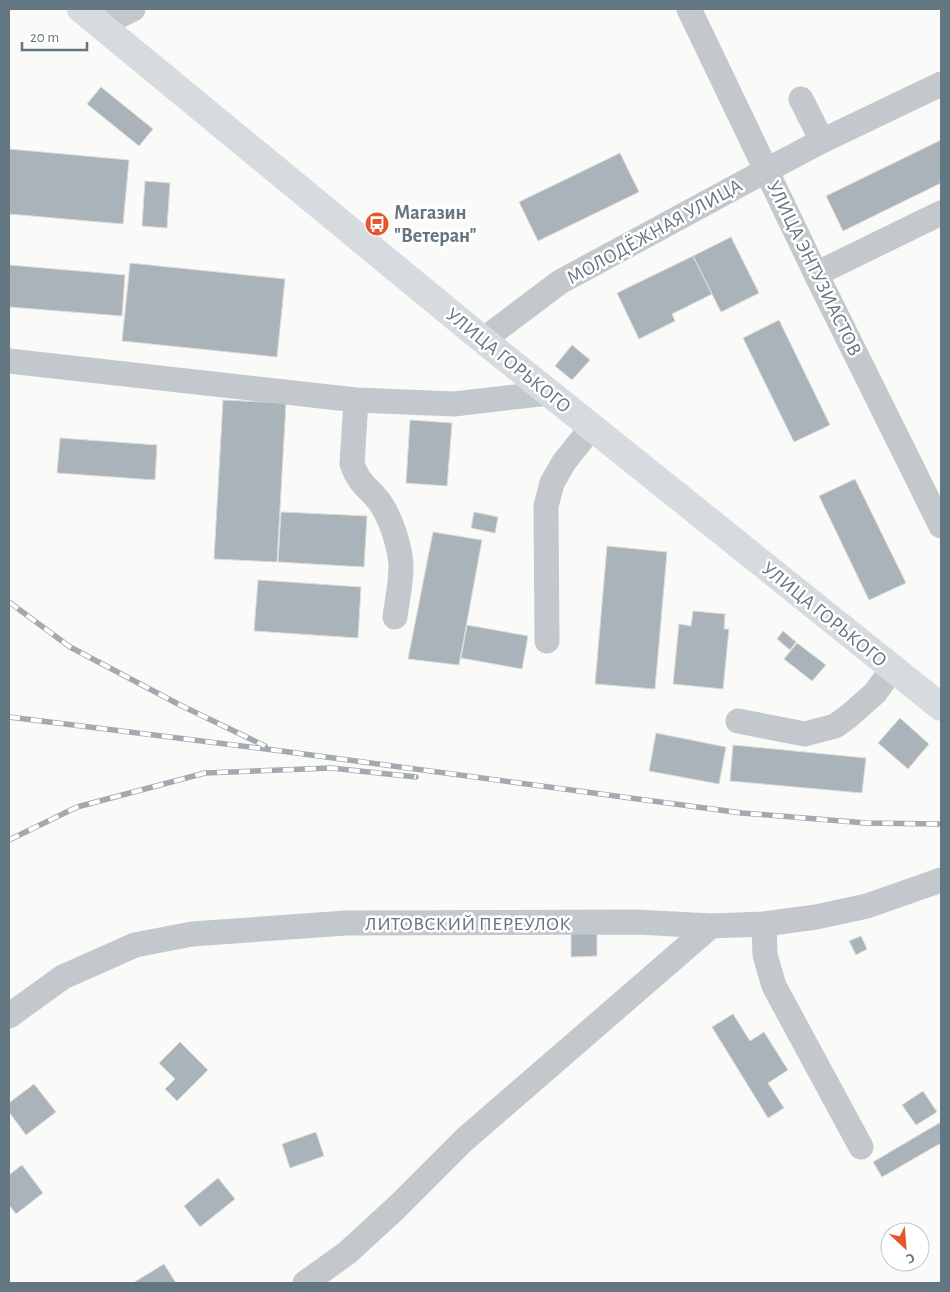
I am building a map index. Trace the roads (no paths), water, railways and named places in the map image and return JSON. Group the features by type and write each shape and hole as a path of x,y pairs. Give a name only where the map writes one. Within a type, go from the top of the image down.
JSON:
{"main road":[{"name":"УЛИЦА ГОРЬКОГО","path":"91,17 483,340 941,707"}],"street":[{"path":"91,17 133,9"},
{"name":"УЛИЦА ЭНТУЗИАСТОВ","path":"689,9 816,274 941,526"},
{"name":"МОЛОДЁЖНАЯ УЛИЦА","path":"483,340 560,282 822,141 941,84"},
{"path":"801,99 822,141"},
{"path":"816,274 941,213"},
{"path":"9,362 356,400 454,404 549,393"},
{"path":"356,400 352,464 363,486 381,504 396,540 401,566 395,617"},
{"path":"547,641 546,506 552,483 564,462 592,427"},
{"path":"738,721 805,734 835,726 874,693 893,668"},
{"name":"ЛИТОВСКИЙ ПЕРЕУЛОК","path":"9,1016 63,977 135,945 192,934 346,923 637,922 711,926 764,924 816,917 867,906 941,880"},
{"path":"764,924 765,955 774,986 860,1147"},
{"path":"306,1283 347,1253 397,1207 464,1140 711,926"}],"railway":[{"path":"9,602 70,647 180,705 265,746"},
{"path":"9,717 274,750 742,813 866,823 941,824"},
{"path":"9,840 77,807 205,773 331,768 416,777"}],"place":[{"name":"Магазин \"Ветеран\"","path":"377,224"}]}
